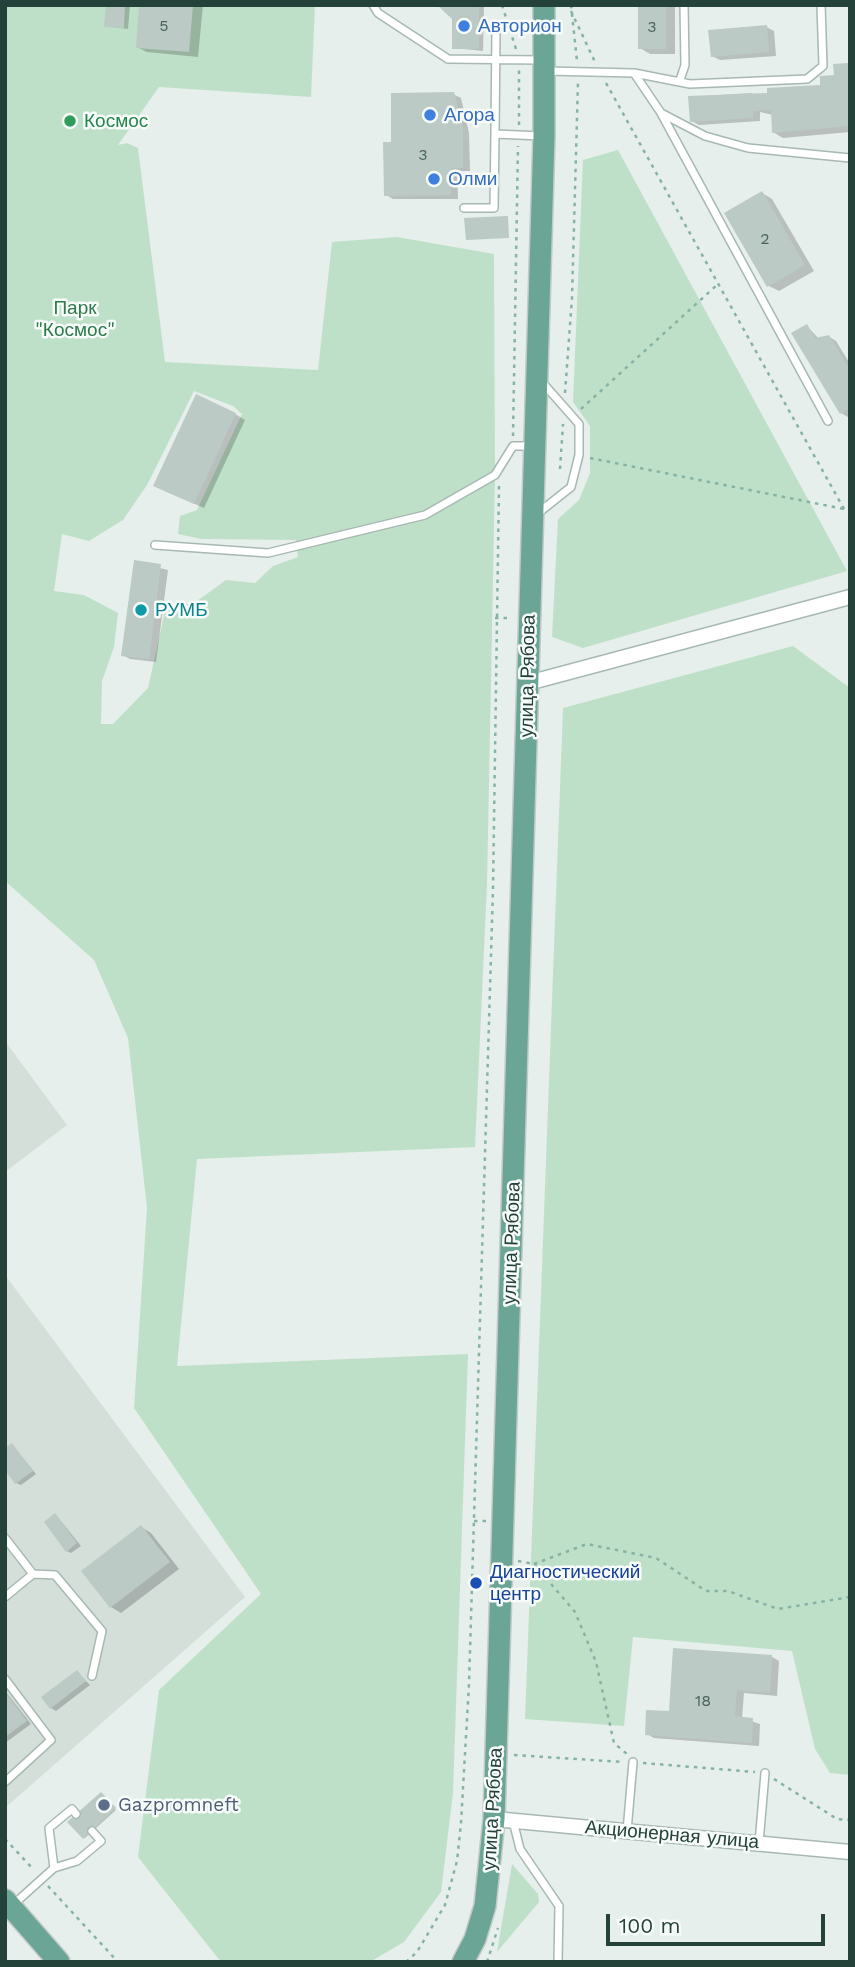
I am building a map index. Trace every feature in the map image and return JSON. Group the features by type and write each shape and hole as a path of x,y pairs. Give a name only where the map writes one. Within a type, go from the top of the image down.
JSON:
{"main road":[{"path":"524,446 536,377 544,136 544,5"},
{"name":"улица Рябова","path":"463,1962 475,1939 485,1906 504,1820 531,518 524,446"},
{"path":"8,1904 59,1962"}],"street":[{"path":"528,683 850,597"},
{"name":"Акционерная улица","path":"504,1820 850,1852"}],"lane":[{"path":"373,5 378,13 448,59 519,60 578,72 634,73 690,84 807,79 823,66 821,5"},
{"path":"680,80 685,65 684,5"},
{"path":"464,208 494,208 496,30"},
{"path":"634,73 661,113 828,421"},
{"path":"661,113 705,136 748,148 850,158"},
{"path":"495,134 544,136"},
{"path":"531,518 571,487 579,455 579,424 536,377"},
{"path":"155,545 268,553 425,515 495,475 524,446"},
{"path":"5,1538 33,1574"},
{"path":"5,1597 33,1574 55,1575 102,1631 92,1676"},
{"path":"5,1679 51,1740 5,1782"},
{"path":"627,1831 635,1763"},
{"path":"759,1843 765,1773"},
{"path":"54,1868 49,1828 72,1809 76,1814"},
{"path":"504,1820 520,1849 559,1906 558,1962"},
{"path":"8,1904 54,1868 77,1861 101,1841 92,1831"}],"path":[{"path":"502,5 519,60 524,446"},
{"path":"560,469 572,298 578,72 571,5"},
{"path":"570,11 600,72 844,509"},
{"path":"563,425 718,284"},
{"path":"561,452 850,511"},
{"path":"405,1962 416,1952 445,1905 457,1861 461,1823 469,1671 493,889 496,538 500,478"},
{"path":"518,1561 534,1564 587,1544 656,1558 706,1591 728,1591 778,1609 850,1597"},
{"path":"534,1564 575,1612 596,1662 614,1743 635,1763"},
{"path":"514,1755 765,1773 836,1819 850,1820"},
{"path":"5,1839 118,1962"}],"shaded area":[{"path":"5,1041 67,1125 5,1172"},
{"path":"5,1275 245,1597 5,1808"}],"green space":[{"name":"Парк \"Космос\"","path":"5,5 315,5 311,97 159,87 118,145 127,143 138,148 165,362 318,370 332,242 397,237 494,254 495,475 487,884 475,1147 197,1159 177,1366 468,1354 453,1793 441,1892 404,1942 370,1962 221,1962 138,1857 159,1690 261,1594 134,1408 147,1208 128,1038 94,960 5,881","holes":["194,391 233,406 242,414 197,510 180,516 178,534 201,539 296,540 298,557 273,566 255,583 226,580 197,601 165,611 148,688 113,724 101,724 102,681 114,647 118,613 84,595 54,591 62,534 89,541 123,520 147,485"]},
{"path":"618,150 847,571 583,648 552,637 558,519 579,500 590,473 590,426 573,402 583,160"},
{"path":"793,646 850,688 850,1775 830,1773 815,1749 792,1651 633,1637 624,1726 525,1719 563,708"},
{"path":"512,1864 538,1894 539,1902 497,1952"}],"building":[{"path":"106,5 125,5 124,28 104,27"},
{"path":"139,5 193,5 189,52 136,48"},
{"path":"437,5 479,5 479,49 452,49 452,19"},
{"path":"638,5 666,5 666,49 638,49"},
{"path":"767,25 769,52 711,57 708,30"},
{"path":"848,63 850,126 772,133 771,110 753,111 753,118 690,122 688,96 767,93 767,88 820,85 820,76 834,75 833,64"},
{"path":"454,92 463,128 463,168 451,168 451,195 384,196 383,142 391,142 391,93"},
{"path":"762,191 805,265 767,287 724,213"},
{"path":"508,216 509,238 466,240 464,218"},
{"path":"807,324 815,338 829,335 850,370 850,408 840,414 791,333"},
{"path":"196,394 236,413 194,504 153,486"},
{"name":"РУМБ","path":"134,560 161,564 149,659 121,656"},
{"path":"12,1443 33,1471 15,1484 5,1470 5,1448"},
{"path":"55,1513 77,1543 66,1552 44,1522"},
{"path":"141,1525 170,1562 110,1608 81,1571"},
{"path":"673,1648 772,1655 770,1693 737,1690 735,1716 753,1718 752,1743 645,1735 646,1710 669,1711"},
{"path":"77,1670 86,1681 50,1709 41,1697"},
{"path":"5,1692 27,1721 5,1737"},
{"path":"101,1792 116,1808 83,1839 67,1822"}],"place":[{"name":"Авторион","path":"464,26"},
{"name":"Агора","path":"430,115"},
{"name":"Космос","path":"70,121"},
{"name":"Олми","path":"434,179"},
{"name":"РУМБ","path":"141,610"},
{"name":"Диагностический центр","path":"476,1583"},
{"name":"Gazpromneft","path":"104,1805"}]}
